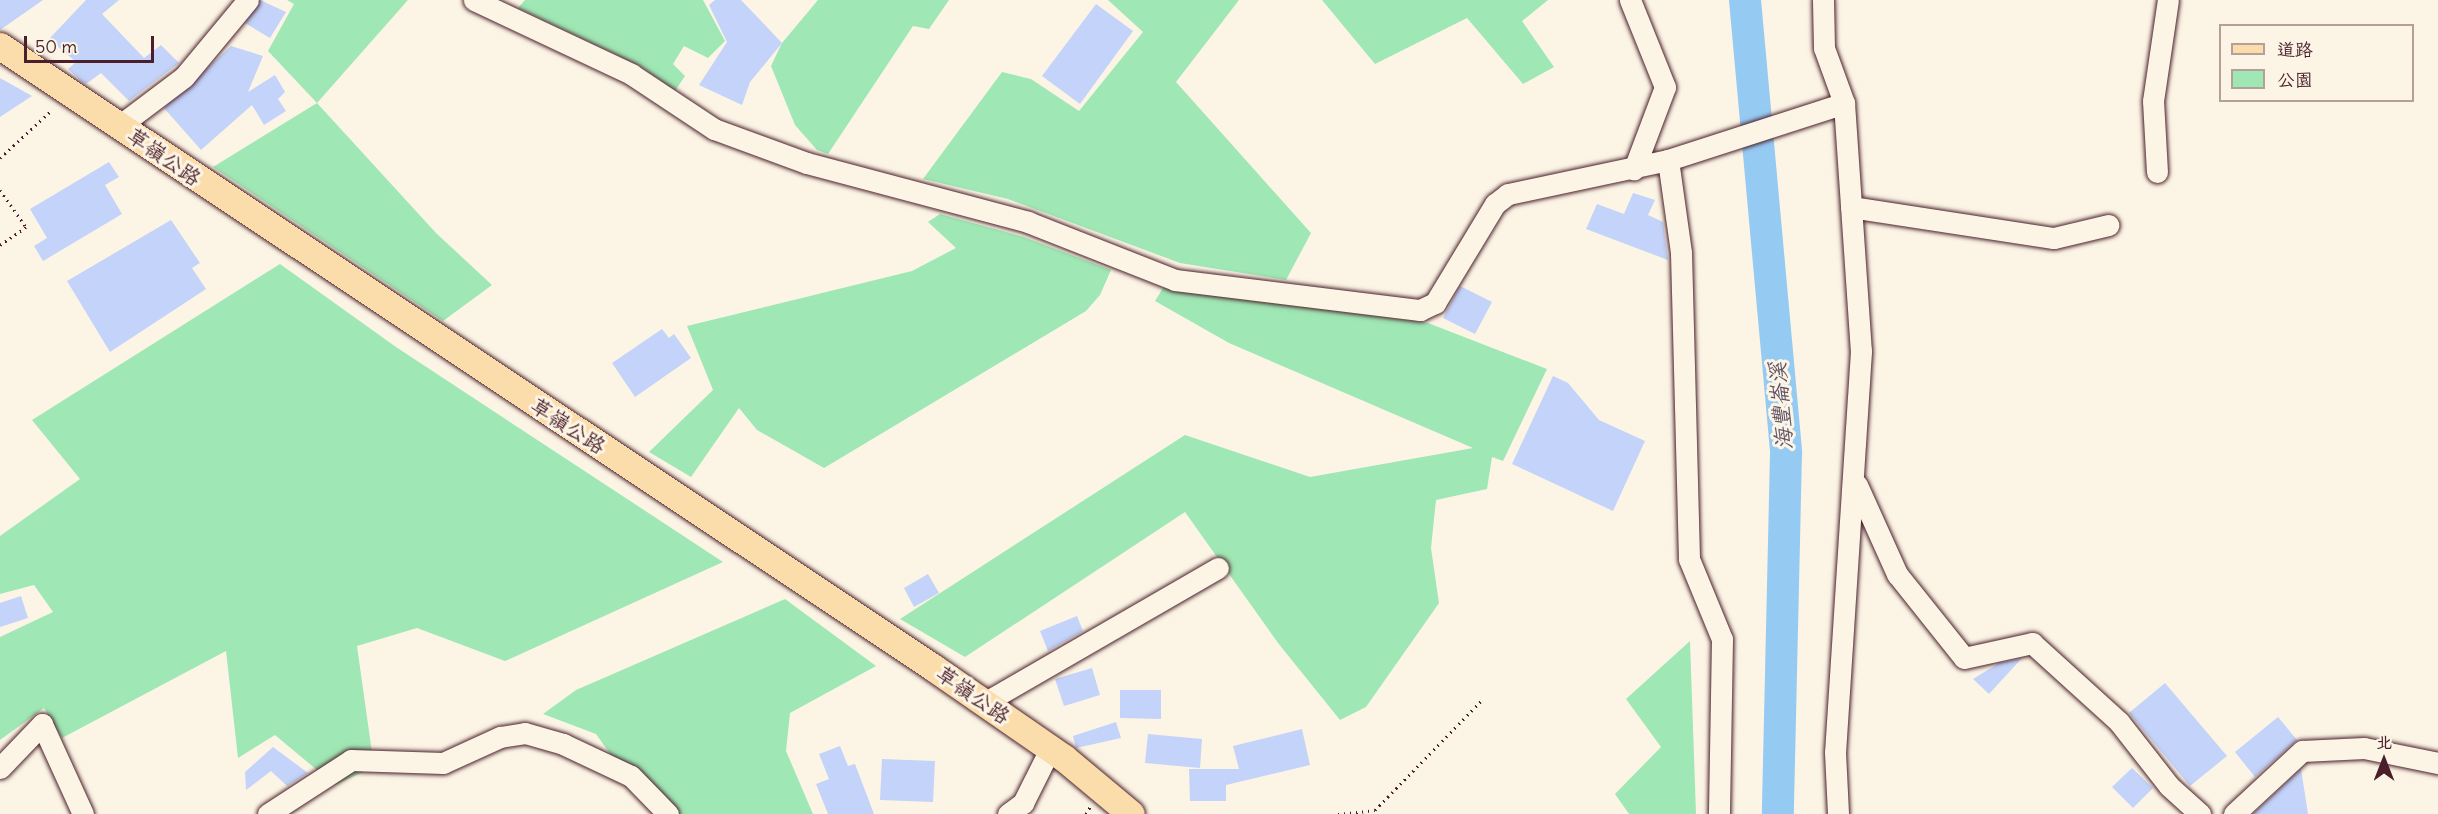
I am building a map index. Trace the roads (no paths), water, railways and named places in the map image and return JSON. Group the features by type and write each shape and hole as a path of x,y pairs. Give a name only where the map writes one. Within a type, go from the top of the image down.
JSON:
{"main road":[{"name":"草嶺公路","path":"0,46 984,703 1050,749 1131,814"}],"street":[{"path":"119,126 184,77 248,0"},
{"path":"474,0 631,74 714,129 807,163 1028,222 1174,280 1429,310 1495,204 1508,194 1668,160 1844,103"},
{"path":"1630,0 1665,87 1634,169"},
{"path":"1823,0 1824,48 1844,103 1861,351 1856,482 1835,752 1838,814"},
{"path":"2157,172 2153,101 2168,0"},
{"path":"1668,160 1681,253 1689,559 1722,639 1719,814"},
{"path":"1851,207 2054,238 2108,225"},
{"path":"1856,482 1897,574 1964,658 2032,643 2119,722 2169,786 2200,814"},
{"path":"984,703 1218,568"},
{"path":"0,768 42,724 83,814"},
{"path":"268,814 351,760 443,763 500,737 525,734 563,744 631,776 668,814"},
{"path":"2234,814 2302,751 2364,748 2438,763"},
{"path":"1008,814 1023,803 1050,749"}],"waterway":[{"name":"海豐崙溪","path":"1745,0 1786,453 1778,814"}]}
